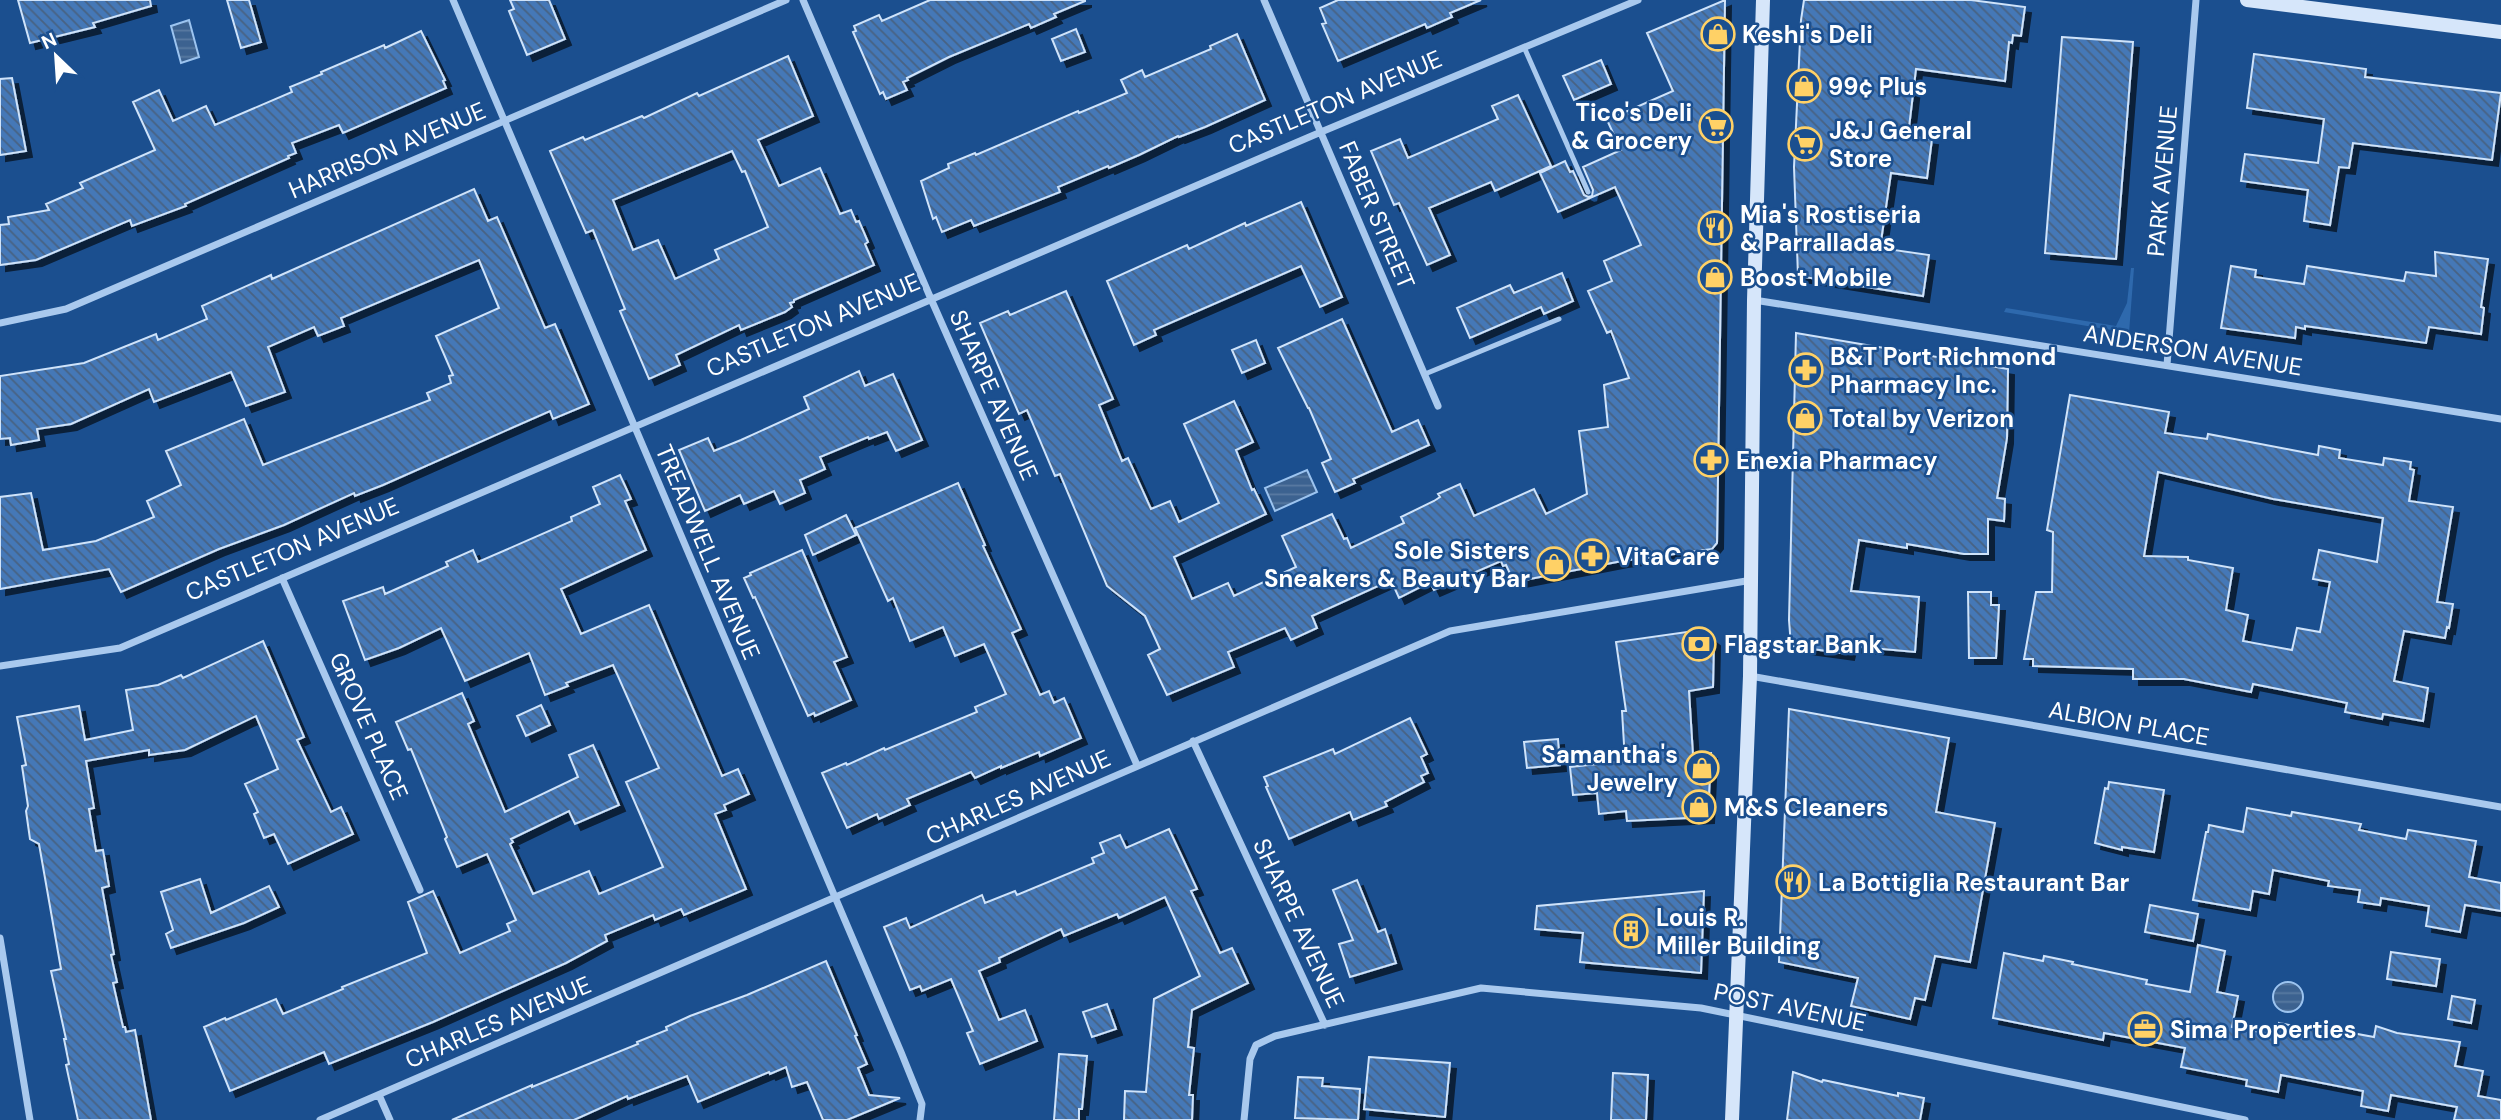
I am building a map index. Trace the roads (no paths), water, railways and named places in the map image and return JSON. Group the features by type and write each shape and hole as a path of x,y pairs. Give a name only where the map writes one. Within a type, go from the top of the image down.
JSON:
{"street":[{"name":"TREADWELL AVENUE","path":"453,0 922,1104 920,1120"},
{"name":"HARRISON AVENUE","path":"0,323 66,309 786,0"},
{"name":"SHARPE AVENUE","path":"803,0 931,299 1138,765"},
{"name":"FABER STREET","path":"1264,0 1438,406"},
{"name":"CASTLETON AVENUE","path":"0,666 120,648 1321,132 1638,0"},
{"path":"1732,1120 1750,676 1754,300 1763,0"},
{"name":"PARK AVENUE","path":"2167,365 2196,0"},
{"path":"2247,0 2501,32"},
{"name":"ANDERSON AVENUE","path":"1754,300 2501,419"},
{"name":"GROVE PLACE","path":"282,578 420,890"},
{"name":"CHARLES AVENUE","path":"320,1120 1450,631 1752,580"},
{"name":"ALBION PLACE","path":"1750,676 2501,807"},
{"name":"SHARPE AVENUE","path":"1193,741 1325,1025 1275,1036 1256,1045 1250,1059 1244,1120"},
{"path":"0,938 30,1120"},
{"name":"POST AVENUE","path":"1325,1025 1481,988 1701,1008 2245,1120"},
{"path":"379,1095 390,1120"}],"lane":[{"path":"1524,47 1588,192"},
{"path":"1424,374 1559,319"}],"place":[{"name":"Keshi's Deli","path":"1718,34"},
{"name":"99¢ Plus","path":"1804,86"},
{"name":"Tico's Deli & Grocery","path":"1716,126"},
{"name":"J&J General Store","path":"1805,144"},
{"name":"Mia's Rostiseria & Parralladas","path":"1715,228"},
{"name":"Boost Mobile","path":"1715,277"},
{"name":"B&T Port Richmond Pharmacy Inc.","path":"1806,370"},
{"name":"Total by Verizon","path":"1805,418"},
{"name":"Enexia Pharmacy","path":"1711,460"},
{"name":"VitaCare","path":"1592,556"},
{"name":"Sole Sisters Sneakers & Beauty Bar","path":"1554,564"},
{"name":"Flagstar Bank","path":"1699,644"},
{"name":"Samantha's Jewelry","path":"1702,768"},
{"name":"M&S Cleaners","path":"1699,807"},
{"name":"La Bottiglia Restaurant Bar","path":"1793,882"},
{"name":"Louis R. Miller Building","path":"1631,931"},
{"name":"Sima Properties","path":"2145,1029"}]}
